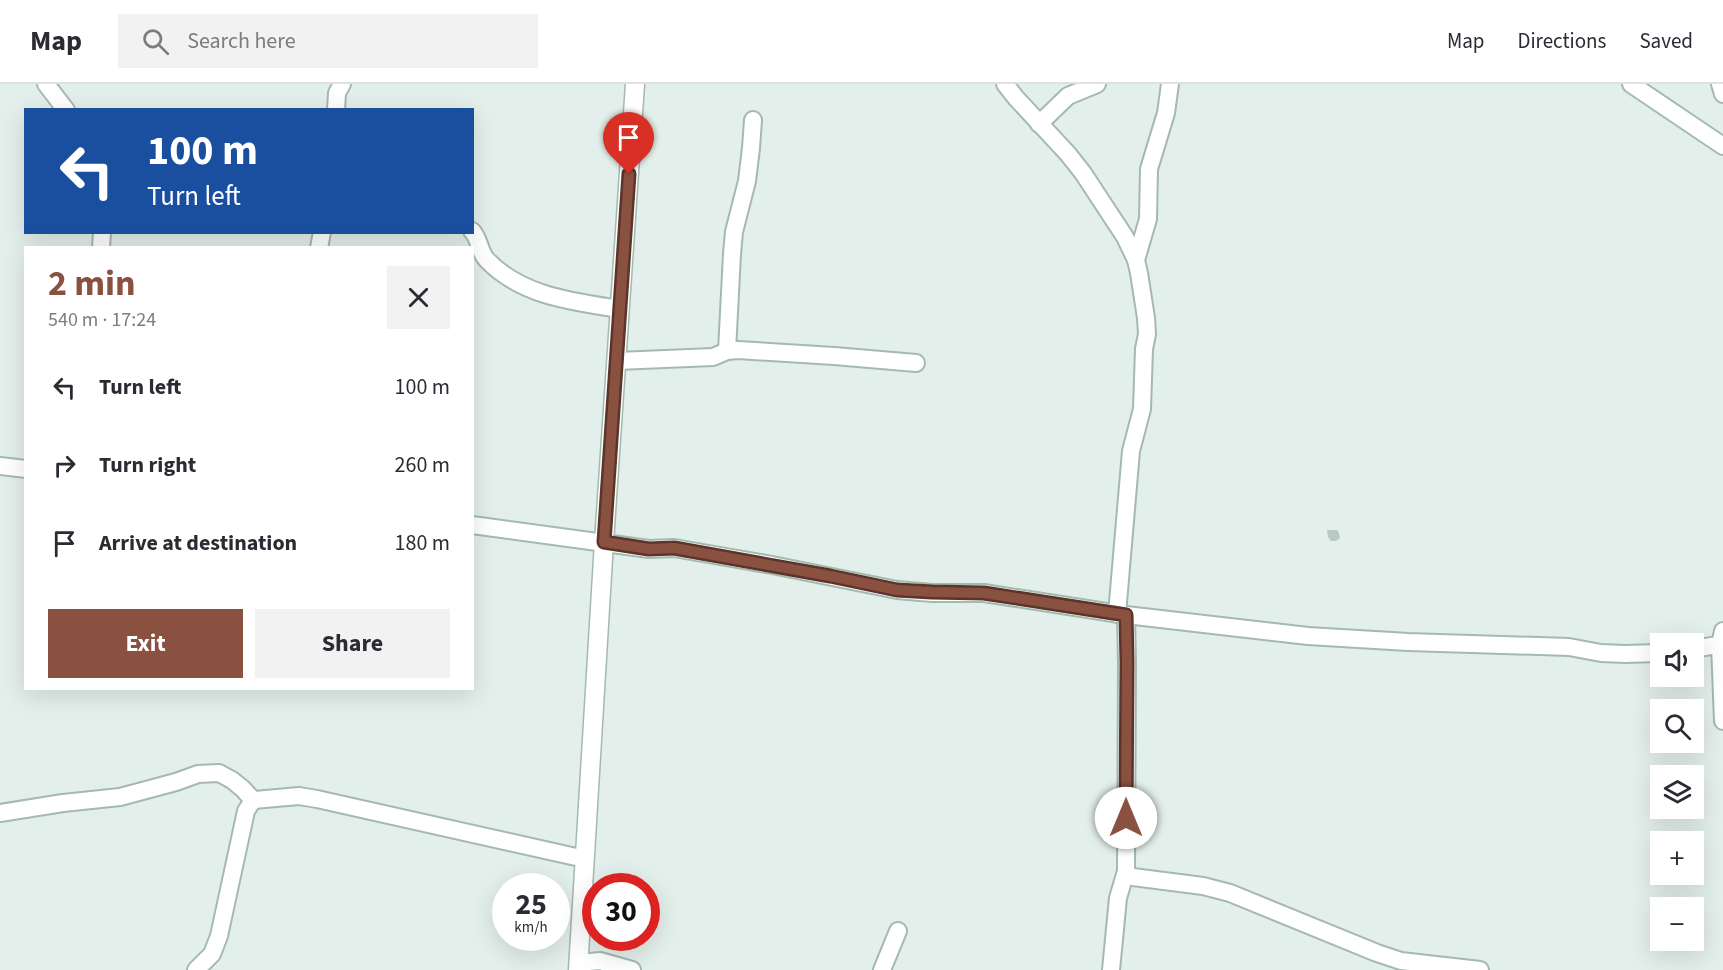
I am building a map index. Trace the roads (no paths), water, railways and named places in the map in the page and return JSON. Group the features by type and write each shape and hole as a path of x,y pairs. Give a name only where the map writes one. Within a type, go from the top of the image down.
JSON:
{"street":[{"path":"46,84 64,108"},
{"path":"336,108 337,93 342,84"},
{"path":"632,970 600,961 578,966 635,84"},
{"path":"1005,84 1083,173 1125,237 1136,260 1146,318 1142,410 1131,451 1121,614 1127,686 1125,876 1118,898 1111,970"},
{"path":"1039,124 1068,96 1097,84"},
{"path":"1136,260 1148,219 1149,169 1166,113 1170,84"},
{"path":"1630,84 1723,146"},
{"path":"1720,84 1723,94"},
{"path":"728,351 734,232 747,181 753,120"},
{"path":"474,233 484,257 512,279 543,293 573,302 620,309"},
{"path":"617,361 713,357 738,350 916,363"},
{"path":"0,466 24,469"},
{"path":"474,525 649,549 674,548 897,590 984,593 1121,614 1308,636 1545,646 1625,654 1650,653"},
{"path":"1704,646 1722,640 1723,721"},
{"path":"0,813 120,797 198,774 219,773 243,789 253,801"},
{"path":"196,970 212,954 219,936 246,811 253,801 298,796 317,799 585,859"},
{"path":"1125,876 1203,886 1230,892 1401,961 1480,970"},
{"path":"882,970 898,931"}]}
